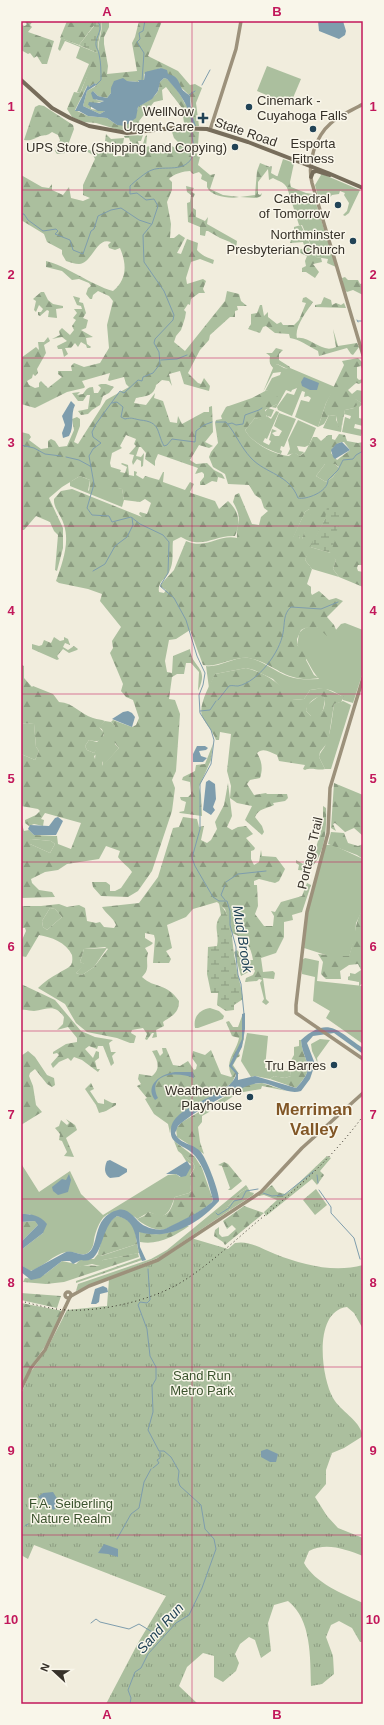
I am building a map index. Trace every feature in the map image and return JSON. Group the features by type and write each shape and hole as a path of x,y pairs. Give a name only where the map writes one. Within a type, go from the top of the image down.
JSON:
{"main road":[{"path":"210,130 236,49 241,21"},
{"name":"State Road","path":"21,80 52,108 89,126 112,132 137,133 189,128 210,130 248,142 363,188"},
{"path":"363,104 331,122 318,143 310,167 311,177 363,354"},
{"name":"State Road","path":"310,167 316,171 330,175"},
{"path":"311,177 313,172 316,171"},
{"name":"Portage Trail","path":"303,1018 296,1013 296,1000 307,912 328,833 331,784 363,678"},
{"path":"296,1000 303,1018 363,1059"},
{"path":"21,1389 31,1368 45,1350 69,1297 77,1292 153,1263 225,1216 267,1186 305,1145 363,1093"},
{"path":"69,1297 66,1293 77,1292"}],"green space":[{"path":"24,21 33,21 30,25 32,27 28,32 54,41 47,64 42,64 37,56 34,58 30,53 28,54 21,50 21,25 25,26 27,24"},
{"path":"67,21 93,21 95,24 79,45 60,38"},
{"path":"93,21 101,21 98,43 99,51 97,53 79,45 94,26"},
{"path":"101,21 109,21 109,27 104,37 108,66 107,74 137,71 132,43 139,21 162,21 148,56 178,71 190,85 195,84 202,88 196,103 199,126 189,126 184,123 182,108 166,87 162,90 163,100 154,102 139,121 141,129 119,130 96,123 84,122 72,117 67,109 74,92 80,93 95,54 99,51 102,25","holes":["161,68 190,96 192,107 185,104 180,94 167,79 164,78 159,83 156,94 117,125 107,118 88,116 75,110 87,86 89,87 95,83 96,86 87,91 83,106 100,114 105,111 91,109 91,106 88,105 104,101 96,100 93,91 98,96 107,98 111,93 127,81 139,82 138,81 144,80 144,74"]},
{"path":"61,38 97,53 80,93 77,92 89,64 76,58 80,47 65,41 60,51 58,49"},
{"path":"267,66 301,79 290,105 257,91"},
{"path":"39,105 44,106 73,125 74,129 65,153 57,154 55,151 60,140 58,135 52,132 32,140 24,140 35,107"},
{"path":"188,130 199,132 197,156 200,157 198,165 210,175 215,174 210,189 223,195 239,197 231,198 213,193 207,187 207,182 201,179 202,175 199,172 193,174 190,171 182,172 169,179 172,182 172,190 167,202 171,224 170,238 174,238 179,234 185,238 177,253 181,254 187,239 198,243 197,250 214,260 213,264 200,259 191,262 186,278 187,284 203,279 206,281 203,289 205,293 199,293 191,299 190,305 188,304 184,310 186,312 185,318 181,330 176,336 174,342 185,351 225,301 227,291 239,294 241,301 247,306 237,306 238,310 235,311 235,317 230,317 210,335 209,340 200,350 188,373 201,384 204,378 210,386 209,391 184,384 180,371 169,374 172,386 169,381 162,380 156,385 155,389 151,393 146,396 136,398 134,403 146,405 155,393 154,398 163,401 170,422 177,423 178,416 182,424 204,412 209,412 209,407 212,406 213,432 205,442 213,446 209,448 199,445 190,460 196,464 207,463 214,470 222,474 225,479 218,477 217,482 212,481 205,485 200,485 204,474 202,472 195,474 198,468 158,454 155,461 155,466 145,459 146,453 141,447 139,447 136,456 141,457 144,453 143,466 141,467 141,461 137,459 133,465 132,462 134,455 129,454 136,446 134,444 136,439 126,435 120,446 122,448 112,453 110,463 111,467 125,473 127,467 121,464 128,465 129,475 134,476 134,471 137,472 136,475 143,479 145,476 159,480 164,472 163,482 185,490 190,482 194,484 190,492 191,493 215,501 219,509 228,501 237,513 238,525 239,518 233,502 235,495 239,493 252,524 259,525 261,517 268,511 264,508 261,499 255,495 249,485 228,484 225,474 213,467 209,457 218,443 215,423 216,420 222,419 221,416 226,407 252,398 267,390 281,399 277,404 265,410 267,419 264,421 255,418 245,430 248,435 264,448 283,455 289,456 294,452 300,456 305,452 313,437 317,437 321,441 328,435 332,435 332,439 335,440 339,434 345,435 347,441 358,443 363,442 363,565 358,565 357,568 358,571 363,572 363,587 339,577 333,569 336,560 330,554 341,511 325,519 305,560 312,569 307,584 311,587 312,595 319,591 329,600 336,598 343,601 327,617 334,625 337,632 327,636 317,627 305,628 301,630 297,639 297,645 308,654 306,660 314,675 319,678 308,679 289,676 267,664 249,658 214,665 203,665 190,630 176,639 169,640 165,661 167,672 172,673 173,656 190,649 191,656 199,668 202,677 198,691 199,672 191,663 186,663 184,674 177,674 172,677 169,699 175,700 180,714 176,771 172,780 175,788 172,811 152,871 138,891 128,897 101,896 93,887 92,882 106,882 110,885 110,891 115,891 121,888 132,872 118,857 120,851 106,846 99,859 67,864 58,870 45,872 31,879 32,883 39,890 52,892 55,897 21,898 21,821 24,831 29,830 34,835 57,836 58,844 71,849 81,823 45,813 41,819 44,820 43,826 34,824 29,826 25,823 25,820 36,815 40,811 38,809 21,806 21,754 35,760 39,751 36,747 34,724 21,723 22,665 24,666 24,678 32,687 33,686 53,694 59,702 69,704 88,716 105,721 99,727 104,733 102,738 97,741 89,740 85,746 87,750 94,753 96,749 98,753 94,756 95,759 103,759 102,766 119,748 112,739 115,736 115,726 111,722 113,720 132,727 136,725 139,718 133,700 126,697 121,691 123,684 110,653 113,648 112,641 121,627 100,601 102,594 56,581 61,568 66,546 66,532 55,506 54,499 61,491 72,489 142,517 139,514 140,512 147,514 151,503 145,499 140,502 124,500 122,489 111,489 98,484 96,490 89,493 90,480 80,476 62,487 49,498 63,528 63,548 57,571 55,570 58,535 54,531 50,522 36,516 24,530 21,530 21,432 29,434 31,437 29,440 41,449 48,448 48,441 51,439 55,441 59,447 67,446 74,430 72,419 77,417 80,419 80,426 74,442 78,444 106,400 129,387 126,384 124,377 109,381 110,373 82,381 85,387 84,388 67,392 35,408 21,404 21,358 36,347 39,350 38,342 44,342 48,337 50,341 44,345 46,353 37,369 38,373 35,376 33,374 32,378 27,381 29,385 35,388 39,387 39,383 41,381 48,388 62,377 58,374 58,371 72,371 71,366 74,363 84,367 100,363 109,348 107,325 113,301 109,296 98,291 93,295 92,299 90,299 86,294 88,288 91,286 89,283 79,279 72,280 62,271 46,267 46,261 113,291 121,282 125,266 120,248 115,250 109,248 108,245 111,242 106,241 98,246 84,263 77,264 66,261 62,254 62,250 47,242 44,234 21,220 21,175 42,187 49,188 52,184 52,190 63,195 69,187 71,198 83,201 90,198 83,195 83,185 95,159 93,155 86,151 87,149 99,154 102,149 107,154 108,149 113,147 113,144 105,141 106,134 111,139 124,138 123,144 113,152 113,156 122,156 124,148 127,148 128,144 131,144 129,138 125,138 124,136 143,135 141,141 138,141 139,145 143,144 147,135 146,147 158,144 168,144 178,148 180,144 174,138 172,132","holes":["344,442 350,450 337,460 331,453 335,445","325,464 335,464 339,467 333,477 326,482 316,476","309,509 311,512 302,539 300,539 299,535 296,534 294,539 293,538 305,512","237,528 237,538 230,537 200,544 186,541 174,570 161,584 161,587 166,590 164,593 159,592 159,585 169,573 171,567 173,541 181,537 189,541 202,542 227,536 235,536","31,839 51,841 55,844 50,853 30,844"]},
{"path":"283,159 294,163 290,182 291,187 313,194 336,267 327,263 328,259 316,257 302,225 299,225 286,184 277,178"},
{"path":"260,163 270,167 271,166 271,173 289,183 291,188 290,194 286,185 282,182 273,178 269,180 268,169 258,182 258,194 260,195 262,193 261,196 257,198 240,197 255,195 257,171"},
{"path":"320,173 360,190 349,213 345,216 343,215 347,211 349,203 344,195 345,193 340,191 339,194 332,195 325,203 318,196 315,185 321,175"},
{"path":"186,186 194,188 192,192 195,194 193,198 193,208 196,210 196,217 205,221 208,217 207,224 237,241 236,248 230,242 208,231 206,231 205,236 200,235 200,227 188,222 187,203 190,202 191,195 187,192"},
{"path":"301,225 316,257 321,258 322,262 313,264 319,272 315,278 306,272 302,272 302,268 306,266 305,261 307,256 298,252 298,250 305,248 303,242 290,243 291,240 301,240 294,227"},
{"path":"345,277 348,280 358,280 360,284 363,283 363,295 353,290 347,292 344,289 342,278"},
{"path":"41,292 44,292 48,300 53,304 63,306 63,308 56,309 57,318 48,317 49,311 47,310 40,316 38,315 38,312 41,312 43,309 39,305 36,312 34,310 36,301 33,299"},
{"path":"73,296 80,298 79,302 83,303 86,313 83,318 88,320 86,328 81,330 93,337 86,338 87,344 91,347 90,348 87,348 86,345 81,342 78,347 75,343 71,348 65,348 68,354 64,357 62,349 58,349 57,346 67,341 62,337 52,339 60,335 59,331 62,328 70,335 74,330 72,326 76,320 73,318 77,313 74,309 82,309 81,306 77,305"},
{"path":"306,297 313,302 299,324 297,329 297,338 302,338 321,347 331,349 336,347 333,329 338,346 357,343 359,347 353,355 347,348 319,356 318,351 300,341 290,338 289,334 275,333 266,326 263,327 260,333 248,329 251,324 251,314 257,313 260,305 262,305 264,316 268,312 268,317 277,324 281,322 283,325 294,325 299,320 306,303 302,302 303,298"},
{"path":"324,297 331,300 332,305 336,303 341,305 344,303 346,308 315,307 315,305 321,304"},
{"path":"276,348 283,350 279,354 279,360 290,367 290,370 277,364 274,369 271,365 270,356 266,353 272,353"},
{"path":"358,358 363,363 363,371 361,366 357,367 357,378 359,380 363,379 363,382 359,384 356,383 348,390 352,394 357,390 363,391 363,404 355,399 357,405 354,408 345,410 341,429 339,430 336,416 329,415 324,424 318,427 326,403 344,365 342,361"},
{"path":"277,364 335,387 326,403 318,427 295,417 301,400 309,402 311,398 308,396 304,397 305,392 302,391 292,416 278,410 277,407 287,393 294,395 297,388 291,392 286,390 276,408 271,407 277,404 267,390 265,391 272,378 280,375 281,372 273,373 263,392 273,368"},
{"path":"101,384 114,387 109,393 103,396 100,405 88,414 81,415 78,411 88,409 90,395 87,395 83,401 78,401 72,393 80,392 77,395 83,394 88,388 93,387 94,393 98,393 101,388 98,385"},
{"path":"354,398 363,404 359,407 359,418 363,419 363,426 355,424 354,428 363,430 361,436 342,432 345,417 350,419 351,416 344,414 345,410 354,408"},
{"path":"268,408 274,410 271,417 264,413"},
{"path":"276,411 279,412 267,439 265,438 263,442 269,445 271,441 269,440 272,429 277,431 272,433 275,436 279,436 282,431 274,426 279,413 296,419 284,447 281,446 281,454 256,442 245,430 255,418 263,420 267,416 271,419"},
{"path":"329,415 336,416 336,420 341,429 343,418 341,432 323,428"},
{"path":"298,420 316,428 309,445 305,447 297,446 299,451 304,452 300,456 295,453 287,455 290,449 288,440"},
{"path":"325,464 335,464 339,468 333,477 326,482 316,476"},
{"path":"80,476 90,480 88,491 98,483 122,489 124,500 122,507 70,486 70,482"},
{"path":"327,507 342,511 331,553 310,547 325,519"},
{"path":"309,509 312,510 309,522 302,539 300,540 299,535 296,541 292,539 305,512"},
{"path":"310,547 331,553 336,560 333,569 339,577 312,569 305,560"},
{"path":"345,623 363,630 363,672 353,703 343,700 343,697 328,689 310,690 304,699 292,700 273,679 246,668 215,674 209,688 206,666 244,658 255,660 282,674 294,678 319,679 297,645 299,634 302,630 311,627 337,632 335,631 341,624"},
{"path":"54,637 60,641 64,640 64,637 68,639 70,645 65,643 63,647 68,650 74,646 78,649 69,653 63,649 57,656 59,659 57,660 32,649 32,644 39,646 42,645 44,640 51,643"},
{"path":"246,668 254,670 267,676 278,684 293,700 304,699 310,690 324,688 344,697 341,702 334,704 328,742 320,752 319,757 325,769 305,770 303,769 305,765 279,761 277,755 269,751 262,750 257,753 262,765 260,778 250,780 247,784 254,795 266,793 287,794 288,798 285,801 273,803 274,805 261,810 257,814 255,817 262,826 264,832 262,835 245,820 252,806 237,803 230,798 231,786 227,771 231,734 220,732 219,740 216,740 202,716 201,712 203,701 215,674","holes":["318,697 324,697 325,705 323,710 317,716 311,716 306,711 309,703"]},
{"path":"319,696 323,696 325,699 323,710 319,716 311,716 306,711 307,705"},
{"path":"343,701 351,705 331,769 325,769 319,757 329,736 334,704"},
{"path":"105,721 111,722 115,726 115,744 119,748 102,767 103,762 99,759 95,759 96,750 94,753 87,750 85,746 89,740 97,742 104,735 102,729 98,727"},
{"path":"21,723 34,724 36,747 39,751 35,760 21,754"},
{"path":"213,744 211,760 199,787 202,816 180,813 179,812 184,811 186,802 181,800 180,797 188,797 191,794 190,782 182,780 183,777 195,771 196,765 205,764"},
{"path":"228,783 232,816 227,827 232,830 238,827 246,826 253,834 246,838 255,848 251,851 251,859 254,865 259,862 261,850 262,856 276,857 285,869 279,881 275,883 259,879 254,881 254,885 257,885 258,906 255,914 264,926 273,926 274,916 271,911 275,912 281,902 302,896 307,883 311,885 302,912 292,915 293,920 284,922 284,937 276,953 261,958 263,972 273,971 275,973 274,979 263,978 266,999 269,1002 266,1005 262,1002 264,999 260,983 262,980 259,979 257,981 245,982 246,978 253,975 255,971 254,969 241,976 234,952 237,950 246,960 253,960 251,951 244,940 232,933 225,909 217,902 193,909 186,917 167,925 172,948 166,951 171,959 169,963 153,963 154,935 145,933 145,938 153,943 145,948 148,953 147,968 142,977 151,983 170,991 179,1001 176,1012 163,1022 164,1026 156,1030 157,1037 152,1038 154,1033 152,1033 147,1040 145,1039 147,1034 143,1028 132,1030 131,1033 136,1036 134,1043 87,1032 76,1023 65,1004 38,988 53,976 71,965 72,955 69,950 58,941 39,935 26,957 21,956 21,942 26,931 25,928 21,928 21,906 59,904 67,907 79,905 85,908 87,921 96,923 100,922 104,927 114,928 116,925 115,922 102,907 139,903 158,877 173,828 179,827 183,817 197,819 199,827 204,826 201,840 207,843 211,840 217,829 215,822 224,805","holes":["50,908 55,909 62,917 47,930 43,927 42,921","105,947 108,949 94,967 82,975 76,973 85,964 80,962 84,949"]},
{"path":"334,783 363,795 363,836 354,828 345,832 335,823 333,824 336,831 331,828"},
{"path":"323,806 326,808 326,825 324,843 318,859 307,871 298,870 299,865 296,863 296,860 303,864 309,862 310,860 307,859 313,852 308,850 315,851 323,824"},
{"path":"331,832 344,833 348,843 358,846 363,844 363,859 357,855 328,844"},
{"path":"31,839 51,841 55,844 50,853 30,844 29,842"},
{"path":"326,845 333,845 363,859 363,909 356,923 355,937 349,957 329,956 304,948 307,915"},
{"path":"219,903 224,909 230,922 243,999 234,1005 234,1010 226,1011 217,1005 218,993 211,993 207,974 208,947 217,946 218,942 217,923 221,915"},
{"path":"50,908 55,909 62,917 47,930 43,927 42,921"},
{"path":"363,908 363,983 359,986 359,982 348,980 350,973 355,974 361,970 358,964 349,965 340,971 341,979 326,979 321,974 323,962 318,954 349,956 356,926"},
{"path":"107,948 94,967 82,975 76,973 84,964 80,962 84,949"},
{"path":"305,958 319,961 317,981 363,986 363,1044 326,1018 330,1011 313,1001 315,977 302,974 302,960"},
{"path":"21,984 55,1000 81,1031 95,1037 113,1040 109,1043 111,1052 116,1052 112,1056 114,1063 111,1066 103,1046 98,1046 97,1049 89,1046 85,1049 93,1058 96,1051 99,1052 99,1058 95,1061 97,1069 100,1069 98,1072 82,1060 74,1057 71,1061 68,1058 59,1062 53,1068 51,1064 59,1055 57,1053 53,1054 53,1052 66,1044 77,1042 77,1038 68,1027 57,1030 63,1024 64,1017 57,1010 50,1008 34,1011 21,1010"},
{"path":"210,1008 219,1011 224,1016 223,1019 195,1028 196,1017 203,1010"},
{"path":"242,1016 244,1039 239,1053 240,1056 233,1065 239,1074 236,1074 232,1083 192,1108 171,1128 170,1133 168,1124 154,1114 145,1099 147,1098 137,1086 141,1084 138,1079 139,1074 152,1076 157,1071 157,1061 152,1051 157,1050 160,1056 163,1053 162,1048 166,1048 173,1065 180,1066 188,1061 194,1070 196,1069 197,1065 192,1058 193,1051 205,1055 211,1050 221,1074 231,1077 229,1065 239,1038 232,1036 226,1022 229,1021 233,1027 238,1027"},
{"path":"247,1033 268,1036 265,1068 287,1071 290,1062 291,1076 285,1078 274,1076 270,1079 255,1076 251,1077 241,1061"},
{"path":"320,1039 330,1040 317,1058 318,1064 312,1051 311,1044"},
{"path":"299,1040 301,1040 302,1048 308,1064 308,1069 303,1080 296,1088 270,1079 274,1076 285,1078 291,1076 290,1062 294,1055 294,1047 299,1046"},
{"path":"28,1051 35,1057 47,1075 54,1078 55,1085 52,1087 47,1084 35,1069 30,1073 29,1076 33,1086 36,1105 42,1112 21,1125 21,1056"},
{"path":"91,1083 94,1089 90,1091 98,1103 104,1104 104,1099 112,1103 116,1103 116,1105 99,1113 96,1105 85,1089"},
{"path":"262,1083 287,1091 262,1086 261,1089 238,1093 223,1103 213,1105 209,1112 202,1116 202,1122 198,1127 200,1142 204,1154 177,1137 176,1129 182,1122 243,1086"},
{"path":"66,1119 75,1125 77,1130 66,1138 74,1157 64,1156 67,1152 62,1141 59,1140 60,1134 55,1128 59,1126 61,1120 67,1125 69,1123"},
{"path":"174,1141 195,1157 202,1168 213,1200 205,1208 184,1220 166,1229 159,1230 146,1226 137,1219 144,1216 148,1212 158,1215 167,1214 173,1205 175,1197 191,1191 189,1178 195,1167 193,1163 178,1151"},
{"path":"181,1153 193,1163 195,1167 190,1175 191,1191 175,1197 167,1213 161,1217 149,1212 137,1219 135,1217 120,1213 109,1214 101,1220 95,1235 94,1244 87,1254 69,1252 62,1253 30,1271 21,1265 21,1250 43,1233 30,1214 21,1214 22,1165 39,1192 70,1171 81,1194 103,1215 168,1175 176,1174 180,1177 191,1164 186,1161"},
{"path":"327,1156 331,1158 320,1171 324,1175 317,1185 312,1179 266,1216 264,1212 277,1200 264,1195 258,1196 272,1185 277,1192 285,1194 289,1192"},
{"path":"224,1162 228,1164 242,1181 231,1190 228,1190 230,1188 222,1166 218,1165"},
{"path":"246,1185 248,1188 241,1192 227,1207 230,1210 160,1257 76,1291 78,1284 151,1259 167,1250"},
{"path":"248,1188 250,1192 254,1193 253,1195 230,1210 227,1207 241,1192"},
{"path":"316,1189 327,1205 315,1215 303,1200"},
{"path":"244,1206 264,1213 225,1245 214,1236 215,1230 219,1227 219,1234 222,1237 228,1236 236,1229 232,1225 227,1229 223,1221"},
{"path":"117,1216 127,1220 133,1226 137,1244 100,1256 98,1254 106,1228"},
{"path":"35,1221 38,1225 21,1242 21,1222"},
{"path":"189,1226 166,1239 147,1243 140,1242 139,1231 151,1234 162,1234"},
{"name":"Sand Run Metro Park","path":"191,1238 228,1249 235,1243 240,1242 250,1244 286,1258 319,1267 341,1268 363,1265 363,1329 354,1313 347,1307 336,1311 329,1320 324,1332 323,1361 325,1375 333,1398 358,1425 363,1436 344,1448 332,1453 326,1470 326,1484 315,1497 327,1516 338,1528 363,1538 363,1556 342,1549 322,1547 309,1551 304,1563 322,1582 338,1592 363,1603 363,1642 360,1642 352,1628 339,1621 331,1625 326,1637 333,1656 334,1674 322,1684 311,1686 310,1652 306,1629 302,1618 288,1601 274,1605 268,1623 271,1651 261,1658 255,1640 249,1637 240,1644 235,1654 239,1663 236,1671 223,1682 214,1677 214,1656 203,1653 187,1667 179,1686 198,1704 106,1704 138,1643 166,1596 34,1545 28,1559 21,1555 21,1394 30,1373 47,1349 67,1310 107,1306 109,1279 147,1265"},
{"path":"137,1244 139,1253 103,1260 100,1266 92,1264 44,1275 62,1261 76,1264 81,1259 94,1259 98,1254 101,1256"},
{"path":"138,1253 139,1257 64,1282 46,1284 23,1282 25,1278 35,1278 55,1271 75,1267 100,1266 100,1263 103,1260"},
{"path":"141,1258 142,1260 76,1283 76,1281"},
{"path":"21,1293 61,1296 57,1308 21,1300"},
{"path":"21,1303 63,1311 44,1348 31,1366 21,1386"}],"water":[{"path":"318,21 343,21 346,31 345,35 339,39 319,31"},
{"path":"161,68 167,70 168,74 176,78 183,90 190,96 191,112 196,126 192,126 189,112 180,94 167,79 164,78 160,82 158,91 152,99 138,107 136,118 125,126 117,125 107,118 88,116 79,111 75,111 88,85 89,87 95,83 96,85 87,91 83,106 100,114 105,111 98,111 88,105 89,102 99,103 104,101 93,99 91,93 93,91 98,96 107,98 111,93 111,88 114,81 123,78 127,81 139,82 138,80 144,80 145,72"},
{"path":"304,377 319,383 317,390 310,390 302,386 301,382"},
{"path":"71,401 75,405 72,428 69,436 63,438 62,433 65,425 62,416"},
{"path":"342,442 350,450 335,459 331,450 336,444"},
{"path":"128,711 135,717 132,727 112,719 123,712"},
{"path":"197,746 205,746 208,748 206,750 199,751 201,756 207,758 203,762 193,762 193,754"},
{"path":"209,780 215,784 216,799 213,807 215,810 211,815 203,810 206,782"},
{"path":"58,817 63,821 56,835 34,835 28,829 30,825 49,826 55,818"},
{"path":"245,1013 245,1029 242,1047 232,1066 238,1073 238,1080 255,1076 296,1088 303,1080 308,1069 301,1040 319,1028 326,1027 340,1032 363,1048 363,1054 334,1033 313,1036 307,1043 315,1064 310,1079 301,1091 291,1092 267,1084 254,1084 232,1092 206,1106 178,1126 175,1133 177,1137 197,1148 203,1155 215,1183 219,1201 203,1216 183,1228 161,1234 139,1232 140,1247 146,1260 142,1261 133,1228 124,1219 117,1216 111,1221 107,1228 98,1252 94,1257 88,1260 81,1260 73,1264 70,1261 62,1261 40,1278 31,1280 21,1272 21,1265 31,1271 66,1252 86,1254 91,1251 103,1219 109,1214 118,1210 125,1210 129,1212 145,1226 161,1230 201,1210 212,1202 213,1200 208,1181 203,1168 191,1152 174,1141 171,1134 171,1129 174,1120 182,1113 225,1088 233,1081 236,1074 229,1066 242,1039 242,1014"},
{"path":"175,1072 193,1072 194,1078 180,1075 165,1076 156,1083 155,1090 158,1098 155,1100 152,1095 153,1085 164,1075"},
{"path":"110,1160 127,1169 127,1172 119,1177 110,1178 106,1173 105,1168 107,1161"},
{"path":"187,1161 191,1167 186,1176 181,1177 176,1174 166,1174"},
{"path":"69,1174 71,1180 68,1192 58,1195 53,1191 52,1187 62,1179 66,1180"},
{"path":"21,1214 36,1216 47,1224 43,1233 21,1250 21,1242 38,1225 35,1221 21,1222"},
{"path":"103,1286 107,1288 108,1292 100,1294 99,1302 96,1304 91,1304 95,1289"},
{"path":"267,1449 278,1454 276,1462 270,1462 261,1457 261,1451"},
{"path":"53,1492 61,1505 53,1510 38,1497 43,1493"},
{"path":"104,1544 118,1549 118,1557 98,1553"}],"waterway":[{"name":"Mud Brook","path":"96,85 101,80 99,53 96,47 100,30 97,21"},
{"path":"142,81 144,53 137,42 140,39 139,33 143,31 145,21"},
{"path":"202,85 210,70"},
{"path":"189,95 195,91"},
{"name":"Mud Brook","path":"192,131 194,152 190,161 180,167 150,171 130,186 130,194 137,193 146,200 154,199 158,206 152,224 143,235 144,262 164,291 174,315 173,320 155,339 154,343 159,352 160,364 153,373 143,377 142,381 138,380 124,393 120,391 96,424 92,432 93,437 101,443 93,449 89,456 94,484 87,508 92,515 109,516 112,522 131,517 140,524 163,535 169,542 168,573 160,586 174,598 186,620 197,656 205,673 203,685 199,695 200,713 211,730 214,740 211,764 200,784 200,829 192,858 213,897 219,901 227,901 230,911 230,925 236,947 238,975 241,984 244,1014"},
{"path":"21,214 24,214 28,220 43,231 56,229 58,231 55,234 70,240 73,250 83,254 98,216 111,210 121,208 139,220 151,224"},
{"path":"358,321 363,321"},
{"path":"161,360 177,359 187,355"},
{"path":"112,403 117,402 123,407 121,417 125,419 131,418 147,421 155,425 164,446 167,445 172,439 195,442 196,431 204,425 212,422"},
{"path":"228,424 243,424 245,415 262,408"},
{"path":"216,422 226,422 251,458 263,468 289,484 298,498 306,498 321,491 327,484 328,480 338,470 343,460 353,459 356,455 363,451"},
{"path":"21,445 34,448 45,454 61,456"},
{"path":"66,457 79,460 90,466"},
{"path":"93,571 105,564 115,546 127,537 133,525 132,518"},
{"path":"218,700 229,686 238,686 246,683 253,679 267,665 278,649 283,633 285,616 291,607 321,609 338,602"},
{"path":"200,711 210,710 216,701"},
{"path":"226,882 238,874 266,871"},
{"path":"225,885 221,895 225,900"},
{"path":"263,1193 272,1196 284,1195 314,1171"},
{"path":"317,1175 318,1183"},
{"path":"216,1213 218,1215 229,1208 234,1201 242,1199 246,1191 258,1189"},
{"path":"319,1190 331,1207 331,1213 354,1238 360,1259"},
{"name":"Sand Run","path":"130,1704 131,1698 128,1690 135,1672 141,1668 148,1654 176,1623 189,1615 202,1588 216,1549 214,1539 205,1529 201,1505 180,1486 178,1480 179,1471 171,1457 164,1451 159,1451 148,1430 153,1412 152,1386 156,1379 156,1367 150,1356 147,1329 138,1305 140,1302 147,1303 150,1300 148,1269"},
{"path":"153,1468 159,1463 157,1460 160,1458 160,1452"},
{"path":"117,1539 131,1514 139,1508 144,1482 151,1469"},
{"path":"91,1623 96,1619 100,1622 129,1629 139,1624 154,1633"}],"railway":[{"path":"21,1301 43,1307 66,1310 94,1309 140,1300 180,1283 220,1254 287,1197 327,1159 363,1116"}],"place":[{"name":"Cinemark - Cuyahoga Falls","path":"249,107"},
{"name":"WellNow Urgent Care","path":"203,118"},
{"name":"Esporta Fitness","path":"313,129"},
{"name":"UPS Store (Shipping and Copying)","path":"235,147"},
{"name":"Cathedral of Tomorrow","path":"338,205"},
{"name":"Northminster Presbyterian Church","path":"353,241"},
{"name":"Tru Barres","path":"334,1065"},
{"name":"Weathervane Playhouse","path":"250,1097"}],"district":[{"name":"Merriman Valley","path":"314,1119"}],"park label":[{"name":"F.A. Seiberling Nature Realm","path":"71,1510"}]}
